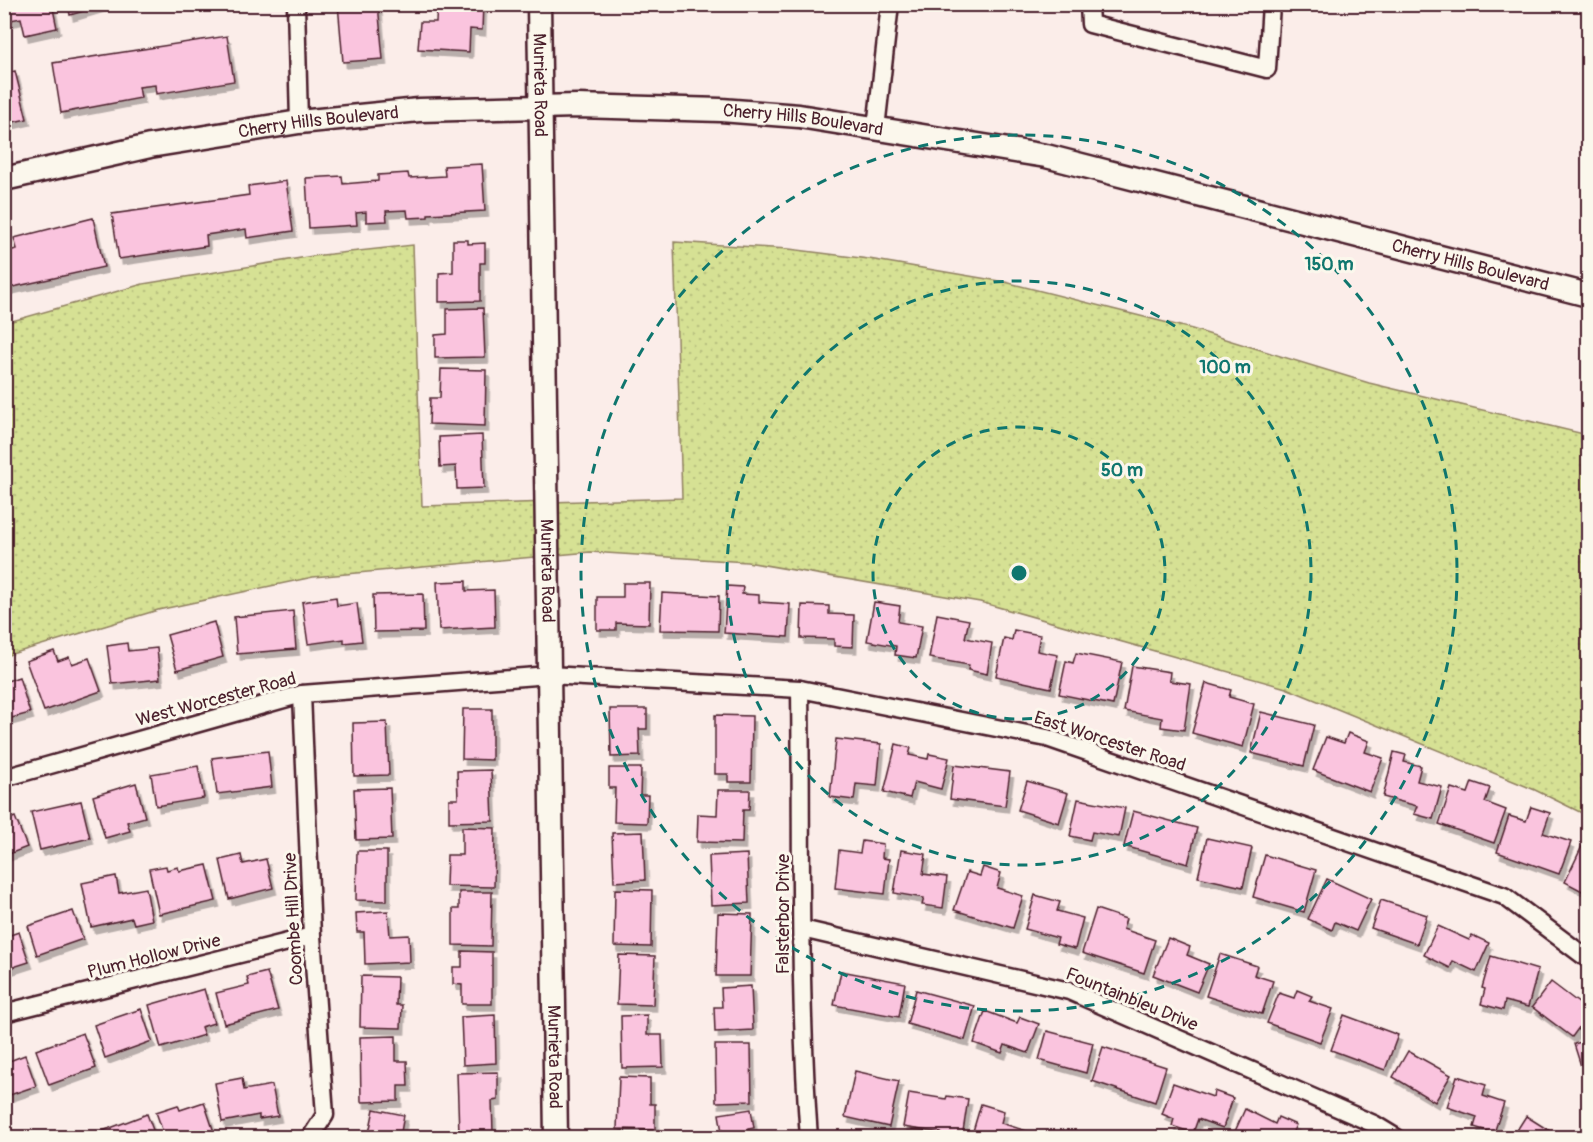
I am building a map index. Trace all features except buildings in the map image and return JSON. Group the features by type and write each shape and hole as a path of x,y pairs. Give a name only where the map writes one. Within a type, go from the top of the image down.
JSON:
{"street":[{"path":"296,4 299,122"},
{"name":"Murrieta Road","path":"539,4 556,1137"},
{"path":"876,128 890,4"},
{"path":"1089,4 1090,24 1267,69 1271,4"},
{"name":"Cherry Hills Boulevard","path":"4,179 150,146 299,122 419,110 587,106 721,110 799,116 1046,156 1588,295"},
{"name":"East Worcester Road","path":"549,675 800,689 1047,738 1504,896 1588,959"},
{"name":"West Worcester Road","path":"4,778 302,694 549,675"},
{"name":"Falsterbor Drive","path":"800,689 802,929 809,1137"},
{"name":"Coombe Hill Drive","path":"302,694 312,936 325,1115 310,1137"},
{"name":"Fountainbleu Drive","path":"802,929 1069,991 1374,1124 1397,1137"},
{"name":"Plum Hollow Drive","path":"4,1013 312,936"}],"green space":[{"path":"674,242 789,249 869,259 1005,282 1192,329 1369,383 1588,435 1588,816 1535,790 1286,688 980,602 747,562 590,552 313,577 158,610 5,656 5,323 143,284 313,256 413,245 422,506 682,498"}]}
